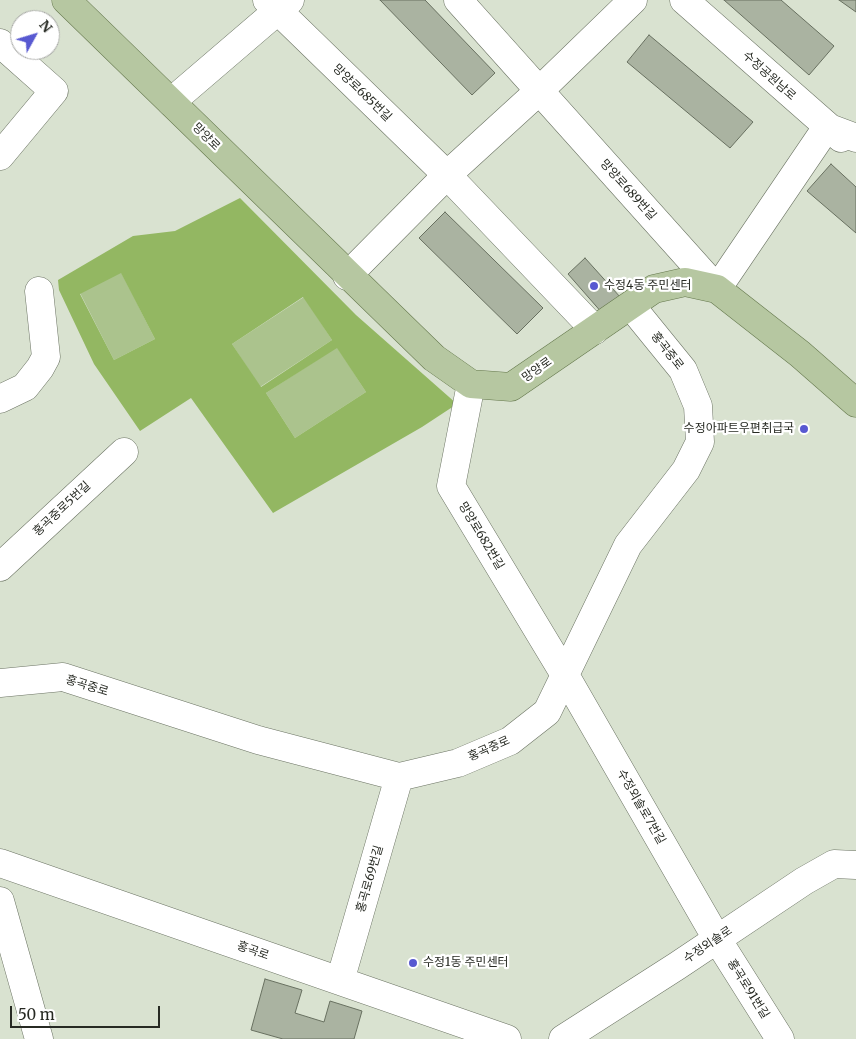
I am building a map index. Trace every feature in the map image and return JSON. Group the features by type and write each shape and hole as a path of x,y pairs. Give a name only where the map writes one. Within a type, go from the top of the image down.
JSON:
{"main road":[{"name":"망양로","path":"66,0 347,276 434,358 471,384 511,388 654,290 685,282 716,289 800,354 856,403"}],"street":[{"name":"망양로689번길","path":"458,0 716,289"},
{"path":"347,276 447,175 539,91 633,0"},
{"name":"수정공원남로","path":"684,0 827,127 856,150"},
{"path":"171,102 278,4"},
{"name":"망양로685번길","path":"278,4 447,175 595,330"},
{"path":"0,43 54,91 4,142"},
{"path":"716,289 827,127 856,138"},
{"path":"0,399 25,387 46,357 39,291"},
{"name":"홍곡중로","path":"0,683 63,677 258,740 398,777 458,762 510,741 547,712 628,545 686,470 700,442 698,406 683,370 631,306"},
{"name":"망양로682번길","path":"471,384 451,486 565,675"},
{"name":"홍곡중로5번길","path":"0,567 124,452"},
{"name":"수정외솔로7번길","path":"565,675 717,939"},
{"name":"홍곡로69번길","path":"340,981 398,777"},
{"name":"홍곡로","path":"0,863 500,1038"},
{"name":"수정외솔로","path":"563,1039 804,880 834,864 856,865"},
{"path":"0,901 38,1039"},
{"name":"홍곡로91번길","path":"717,939 780,1039"}],"green space":[{"path":"240,198 356,315 457,404 422,427 273,513 191,398 140,431 94,364 59,290 58,280 133,236 175,231","holes":["121,273 155,339 114,360 80,294","303,297 332,340 261,387 232,344","337,348 366,392 295,438 266,393"]},
{"path":"121,272 155,339 114,360 80,293"},
{"path":"304,297 332,340 260,387 232,344"},
{"path":"337,347 366,392 295,438 266,393"}],"building":[{"path":"380,0 425,0 495,73 472,95"},
{"path":"724,0 781,0 834,46 809,75"},
{"path":"839,0 856,0 856,12"},
{"path":"649,35 753,122 730,148 627,62"},
{"path":"831,164 856,187 856,233 807,191"},
{"path":"445,212 543,308 517,334 419,238"},
{"name":"수정4동 주민센터","path":"585,258 621,298 603,314 568,274"},
{"path":"265,979 302,990 295,1013 324,1022 330,1001 362,1011 354,1039 283,1039 251,1030"}],"place":[{"name":"수정4동 주민센터","path":"594,286"},
{"name":"수정아파트우편취급국","path":"804,429"},
{"name":"수정1동 주민센터","path":"413,963"}]}
